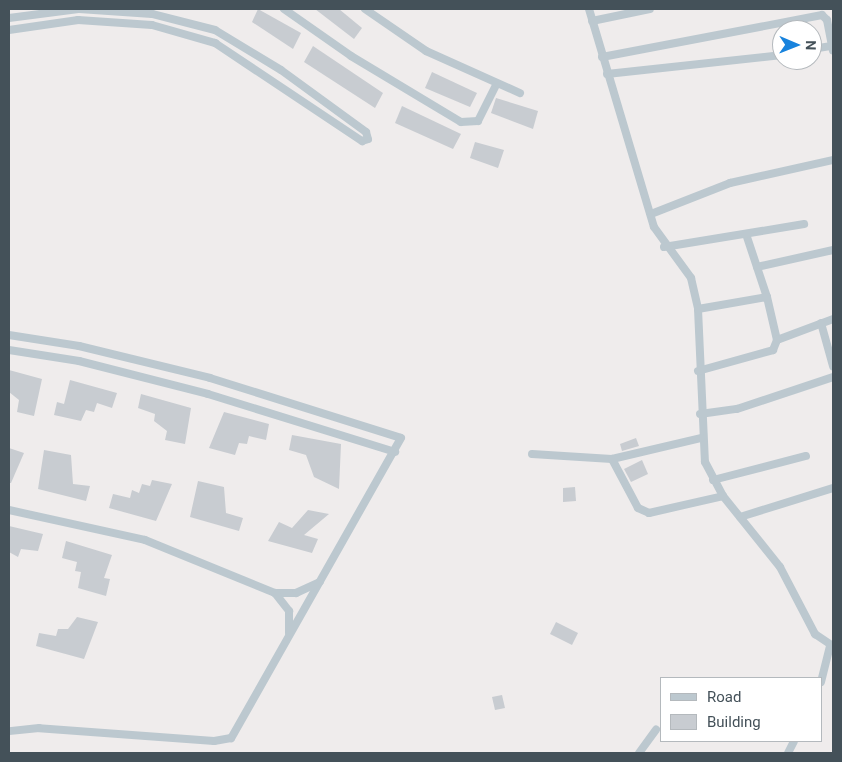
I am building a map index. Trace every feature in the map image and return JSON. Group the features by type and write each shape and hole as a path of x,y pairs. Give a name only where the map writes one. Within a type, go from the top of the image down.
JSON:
{"street":[{"path":"9,18 78,9 161,12 215,30 281,70 366,132 368,139 362,141 215,42 152,25 87,21 9,30"},
{"path":"284,9 351,56 461,122 478,121 496,86"},
{"path":"365,9 426,51 496,86 520,93"},
{"path":"589,9 607,74 651,214 664,247 686,266 698,309 698,371 702,438 713,480 780,567 815,634 832,645 822,679"},
{"path":"592,21 650,9"},
{"path":"602,57 822,15 827,20 833,48"},
{"path":"607,74 772,56"},
{"path":"651,214 730,183 833,160"},
{"path":"664,247 804,224"},
{"path":"698,371 773,350 777,340 767,297 746,234"},
{"path":"757,267 833,250"},
{"path":"698,309 767,297"},
{"path":"777,340 833,319"},
{"path":"821,323 833,366"},
{"path":"9,335 79,346 210,378 401,438 395,452 236,730 224,741 129,732 9,731"},
{"path":"9,350 79,361 208,394 395,452"},
{"path":"700,414 737,409 833,377"},
{"path":"532,454 612,459 702,438"},
{"path":"713,480 806,456"},
{"path":"612,459 638,508 649,513 724,496"},
{"path":"740,516 833,488"},
{"path":"9,510 145,540 275,593 296,593 320,582"},
{"path":"275,593 289,611 289,639"},
{"path":"639,753 656,730"}],"building":[{"path":"258,9 301,33 293,49 252,22"},
{"path":"315,9 339,9 362,28 354,39"},
{"path":"313,46 383,93 375,108 304,62"},
{"path":"432,72 477,93 470,107 425,88"},
{"path":"496,98 538,111 533,129 491,113"},
{"path":"402,106 461,134 453,149 395,123"},
{"path":"475,142 504,150 498,168 470,158"},
{"path":"9,370 42,379 34,416 17,412 19,400 9,392"},
{"path":"70,380 117,393 112,408 97,403 94,412 86,410 81,421 54,415 57,402 64,404"},
{"path":"141,394 191,408 185,444 165,440 167,431 154,421 155,414 138,408"},
{"path":"224,412 269,424 266,440 249,436 247,444 239,443 235,455 209,448"},
{"path":"292,435 341,444 339,489 314,477 306,455 289,450"},
{"path":"636,438 639,446 622,451 620,444"},
{"path":"9,448 24,453 11,483 9,483"},
{"path":"44,450 71,455 73,484 90,486 86,501 38,489"},
{"path":"642,460 648,474 631,482 624,469"},
{"path":"152,480 172,484 156,521 109,508 113,494 130,498 132,490 139,493 142,484 150,486"},
{"path":"198,481 224,487 226,513 243,518 239,531 190,517"},
{"path":"575,487 576,501 563,502 563,488"},
{"path":"308,510 329,514 304,535 318,539 312,553 268,541 279,522 292,528"},
{"path":"9,526 43,534 38,551 21,549 18,557 9,552"},
{"path":"66,541 112,555 104,578 110,579 106,596 78,588 81,572 75,571 77,562 62,558"},
{"path":"77,617 98,622 84,659 36,646 39,633 56,636 58,629 68,629"},
{"path":"556,622 578,633 572,645 550,634"},
{"path":"502,695 505,708 495,710 492,697"}]}
